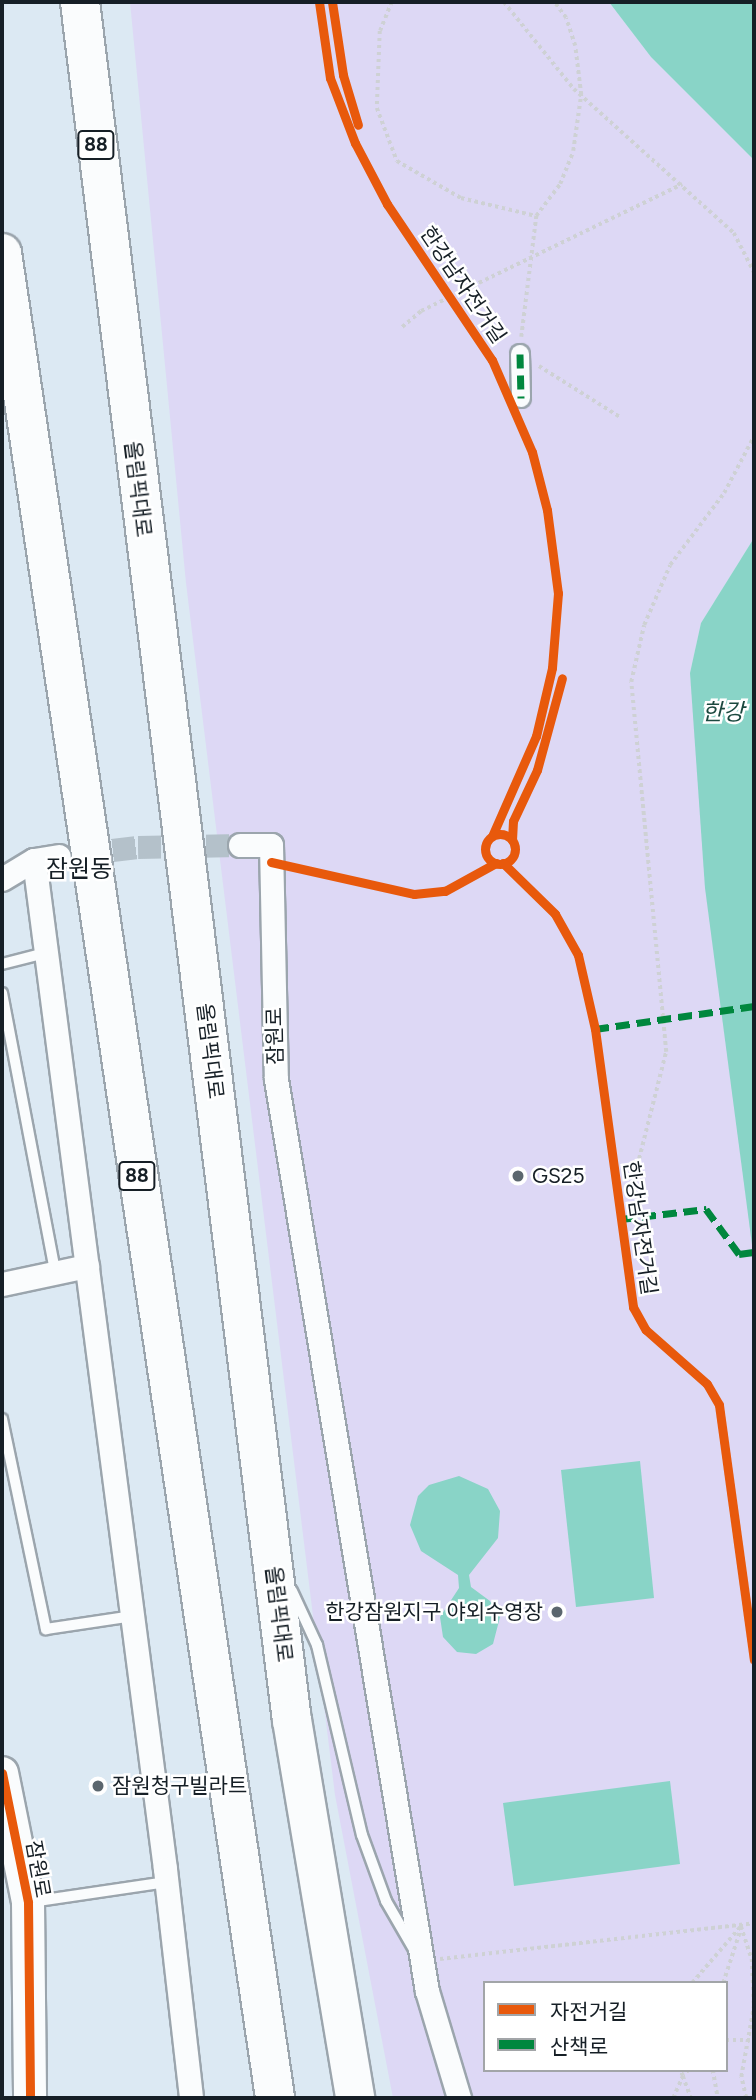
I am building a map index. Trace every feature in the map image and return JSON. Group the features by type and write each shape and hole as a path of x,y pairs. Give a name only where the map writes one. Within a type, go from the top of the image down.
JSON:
{"highway":[{"name":"올림픽대로","path":"80,2 112,289 292,1720 355,2098"},
{"name":"88","path":"2,253 274,2095"}],"main road":[{"name":"잠원로","path":"2,1773 28,1902 30,2098"}],"street":[{"path":"520,354 521,398"},
{"name":"잠원로","path":"240,845 271,845 276,1079 423,1961"},
{"path":"2,879 34,860 59,856"},
{"path":"34,860 167,1882 191,2098"},
{"path":"2,1284 87,1266"},
{"path":"423,1961 427,1991 459,2098"}],"lane":[{"path":"2,964 45,953"},
{"path":"2,993 55,1272"},
{"path":"2,1419 46,1629 133,1616"},
{"path":"271,1545 317,1645 362,1835 386,1901 423,1961"},
{"name":"잠원로","path":"28,1902 167,1882"}],"path":[{"path":"392,2 380,31 377,108 397,161 461,198 536,216"},
{"path":"504,2 581,95 628,142 682,184 734,233 754,272"},
{"path":"554,2 566,18 575,46 581,95 573,151 560,184 536,216 520,354 620,417"},
{"path":"402,327 421,311 682,184"},
{"path":"632,1186 666,1052 631,682 644,625 670,565 724,493 754,436"},
{"path":"423,1961 754,1923"},
{"path":"694,1981 741,1926"},
{"path":"724,1981 741,1926"},
{"path":"741,1926 752,1959 754,2004 751,2040 741,2077 746,2098"},
{"path":"728,2040 751,2040"},
{"path":"680,2072 691,2098"},
{"path":"673,2098 687,2072"},
{"path":"713,2072 718,2098"}],"shaded area":[{"path":"130,2 609,2 651,57 754,160 754,538 701,623 690,673 754,1260 754,2098 393,2098 335,1795 186,583"}],"water":[{"path":"609,2 754,2 754,160 651,57"},
{"name":"한강","path":"754,538 754,1260 705,888 690,673 701,623"},
{"path":"640,1461 654,1598 576,1607 561,1470"},
{"path":"459,1476 488,1489 500,1511 498,1538 469,1575 471,1587 490,1601 500,1617 493,1644 476,1654 457,1652 443,1637 440,1617 459,1588 458,1575 421,1551 410,1525 418,1496 429,1485"},
{"path":"670,1781 680,1864 514,1886 503,1803"}],"tunnel":[{"path":"79,854 138,847 240,845"}],"marked path":[{"path":"520,354 521,398"},
{"path":"595,1029 754,1006"},
{"path":"621,1219 706,1209 739,1254 754,1252"}],"cycle path":[{"name":"한강남자전거길","path":"319,2 330,78 355,143 387,204 492,360 532,452 547,510 558,593 552,668 536,736 492,836"},
{"path":"332,2 343,75 358,125"},
{"path":"512,840 513,821 537,770 562,678"},
{"path":"500,834 506,835 514,843 515,849 514,855 506,863 500,864 494,863 486,855 485,849 486,843 494,835 500,834"},
{"path":"271,862 414,894 445,891 496,863"},
{"name":"한강남자전거길","path":"503,863 555,914 578,955 595,1029 633,1307 646,1330 707,1384 719,1405 754,1660"},
{"path":"2,1773 28,1902 30,2098"}],"place":[{"name":"GS25","path":"518,1176"},
{"name":"한강잠원지구 야외수영장","path":"557,1612"},
{"name":"잠원청구빌라트","path":"98,1786"}],"district":[{"name":"잠원동","path":"79,869"}]}
